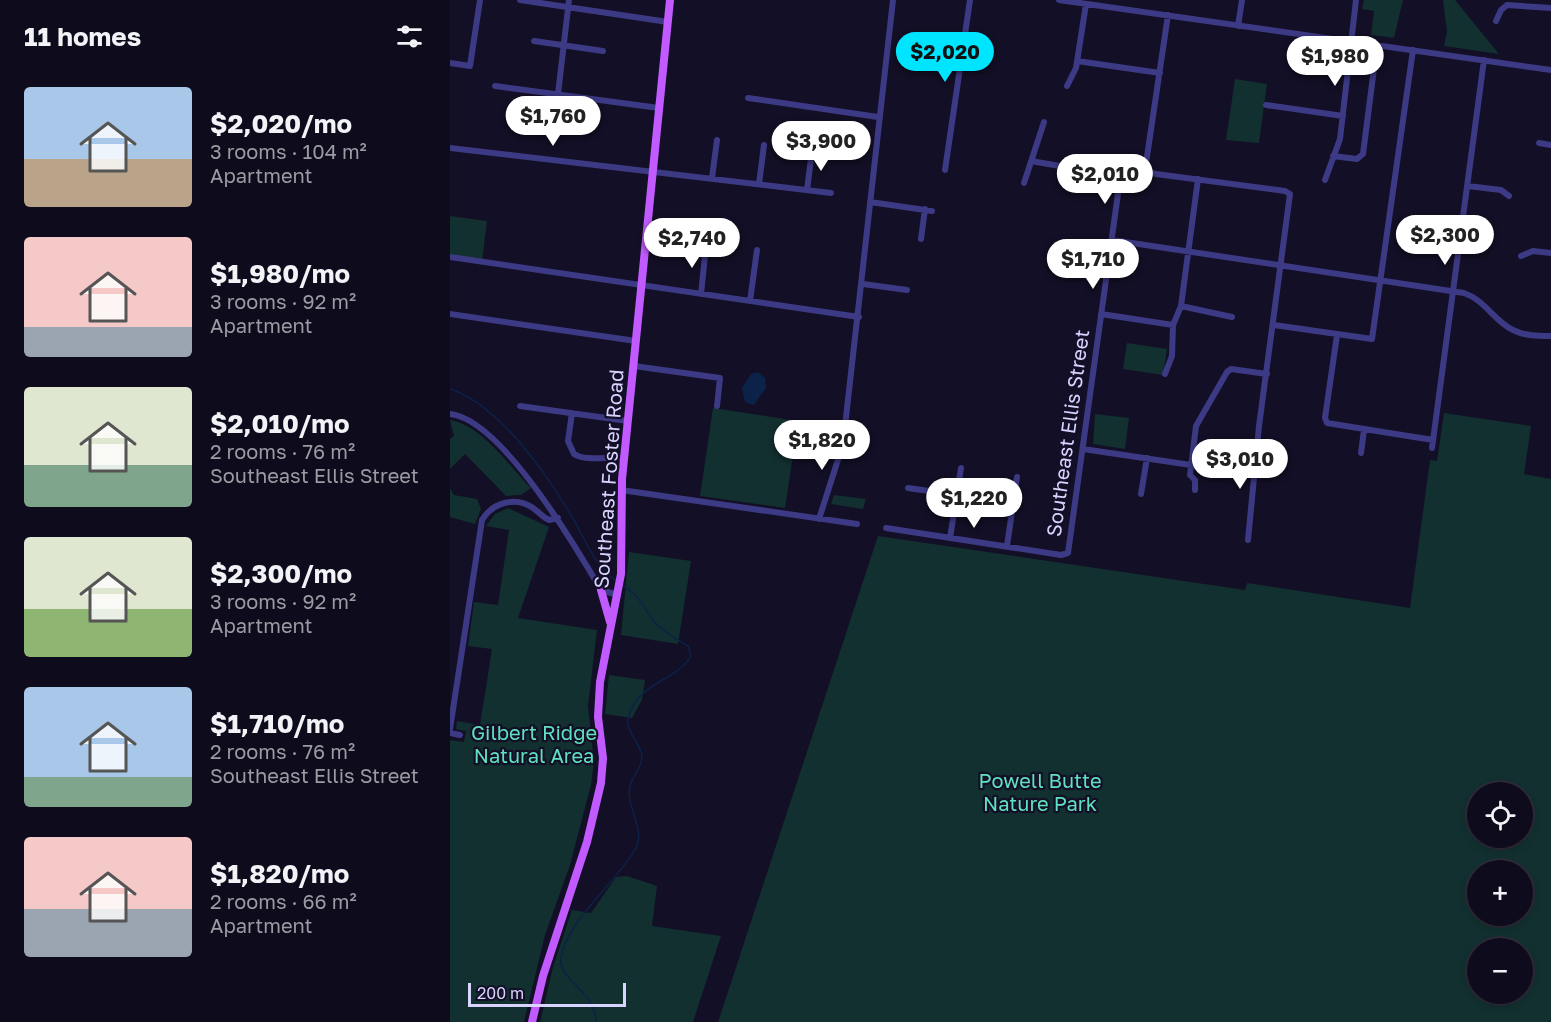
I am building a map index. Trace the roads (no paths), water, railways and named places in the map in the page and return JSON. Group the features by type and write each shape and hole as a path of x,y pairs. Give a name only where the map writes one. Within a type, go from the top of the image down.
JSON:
{"main road":[{"name":"Southeast Foster Road","path":"532,1022 543,976 587,842 601,783 603,758 598,706 603,657 622,566 621,490 670,0"},
{"path":"601,590 610,627"}],"street":[{"path":"450,63 470,66 480,0"},
{"path":"520,0 568,4 668,22"},
{"path":"819,519 843,444 863,284 878,117 893,0"},
{"path":"945,170 970,0"},
{"path":"1059,0 1551,70"},
{"path":"1238,26 1242,0"},
{"path":"1325,180 1340,139 1356,0"},
{"path":"558,94 568,4"},
{"path":"1067,86 1073,77 1077,61 1086,4"},
{"path":"1496,21 1501,10 1507,6 1551,8"},
{"path":"1145,170 1168,15"},
{"path":"534,41 603,51"},
{"path":"1333,156 1357,159 1362,154 1377,45"},
{"path":"1274,325 1372,339 1413,50"},
{"path":"1432,448 1484,60"},
{"path":"1077,61 1160,73"},
{"path":"495,86 659,108"},
{"path":"748,98 878,117"},
{"path":"1266,105 1343,116"},
{"path":"1024,183 1044,122"},
{"path":"712,178 717,140"},
{"path":"1539,143 1551,145"},
{"path":"759,184 764,145"},
{"path":"450,148 831,193"},
{"path":"807,190 812,151"},
{"path":"1031,161 1100,173 1145,170 1285,191 1290,194 1283,264 1257,441 1248,540"},
{"name":"Southeast Ellis Street","path":"1007,546 1067,554 1121,172"},
{"path":"1165,374 1172,356 1173,325 1181,306 1198,179"},
{"path":"1468,186 1501,190 1509,196"},
{"path":"870,202 928,210 921,239"},
{"path":"1112,240 1453,291 1479,300 1514,331 1525,335 1551,335"},
{"path":"701,294 706,246"},
{"path":"750,301 757,250"},
{"path":"1521,256 1533,251 1551,253"},
{"path":"450,257 859,317"},
{"path":"863,284 907,290"},
{"path":"1181,306 1232,317"},
{"path":"450,314 636,341"},
{"path":"1101,314 1173,325"},
{"path":"1337,335 1326,422 1433,440"},
{"path":"634,366 720,378 717,406"},
{"path":"1196,490 1195,480 1190,475 1198,421 1231,369 1267,374"},
{"path":"520,406 628,421"},
{"path":"572,413 568,441 574,454 587,459 602,456 624,458"},
{"path":"450,414 466,418 483,430 536,489 558,518 601,590 618,593"},
{"path":"1361,453 1364,430"},
{"path":"1083,449 1191,465"},
{"path":"1141,494 1147,458"},
{"path":"950,538 961,468"},
{"path":"886,528 1007,546 1017,477"},
{"path":"908,488 957,495"},
{"path":"621,490 857,524"},
{"path":"460,735 450,731 479,528 487,512 509,502 521,503 545,518 558,518"}],"water":[{"path":"758,372 765,378 766,388 754,405 745,402 742,388 751,374"}],"waterway":[{"path":"450,389 469,398 487,411 522,445 552,485 598,563 617,581"},
{"path":"596,1022 590,1002 562,968 564,947 570,933 628,860 638,841 639,833 629,794 631,782 642,757 628,723 632,707 647,690 676,672 691,656 688,646 661,628 636,596 621,584"}],"park label":[{"name":"Gilbert Ridge Natural Area","path":"534,744"},
{"name":"Powell Butte Nature Park","path":"1040,792"}]}
